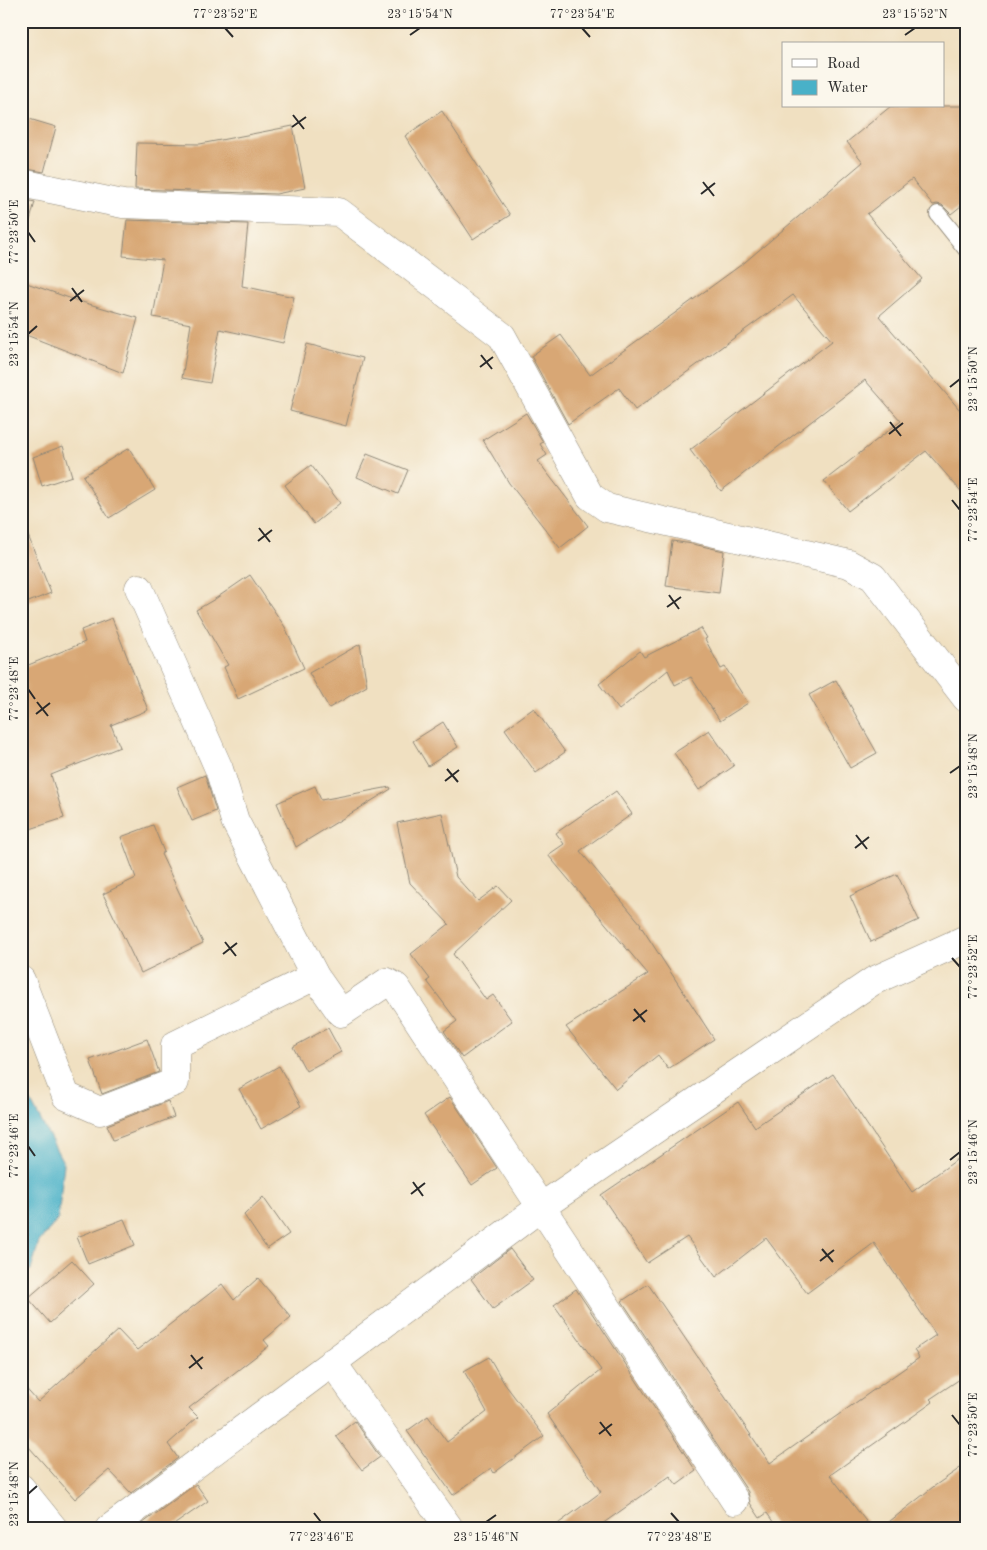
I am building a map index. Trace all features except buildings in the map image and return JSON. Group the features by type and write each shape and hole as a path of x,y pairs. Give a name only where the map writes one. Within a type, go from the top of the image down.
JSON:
{"street":[{"path":"21,183 123,204 339,212 502,336 590,496 607,508 849,564 873,577 966,698"},
{"path":"139,588 219,769 235,821 315,976 341,1013 387,982 396,987 735,1501"},
{"path":"109,1529 542,1207 874,981 966,939"},
{"path":"21,980 66,1096 100,1111 175,1082 175,1045 315,976"},
{"path":"332,1362 450,1529"},
{"path":"21,1488 54,1529"}],"lane":[{"path":"938,214 966,249"}],"water":[{"path":"21,1072 28,1084 29,1098 64,1164 58,1219 39,1242 31,1270 21,1273"}]}
